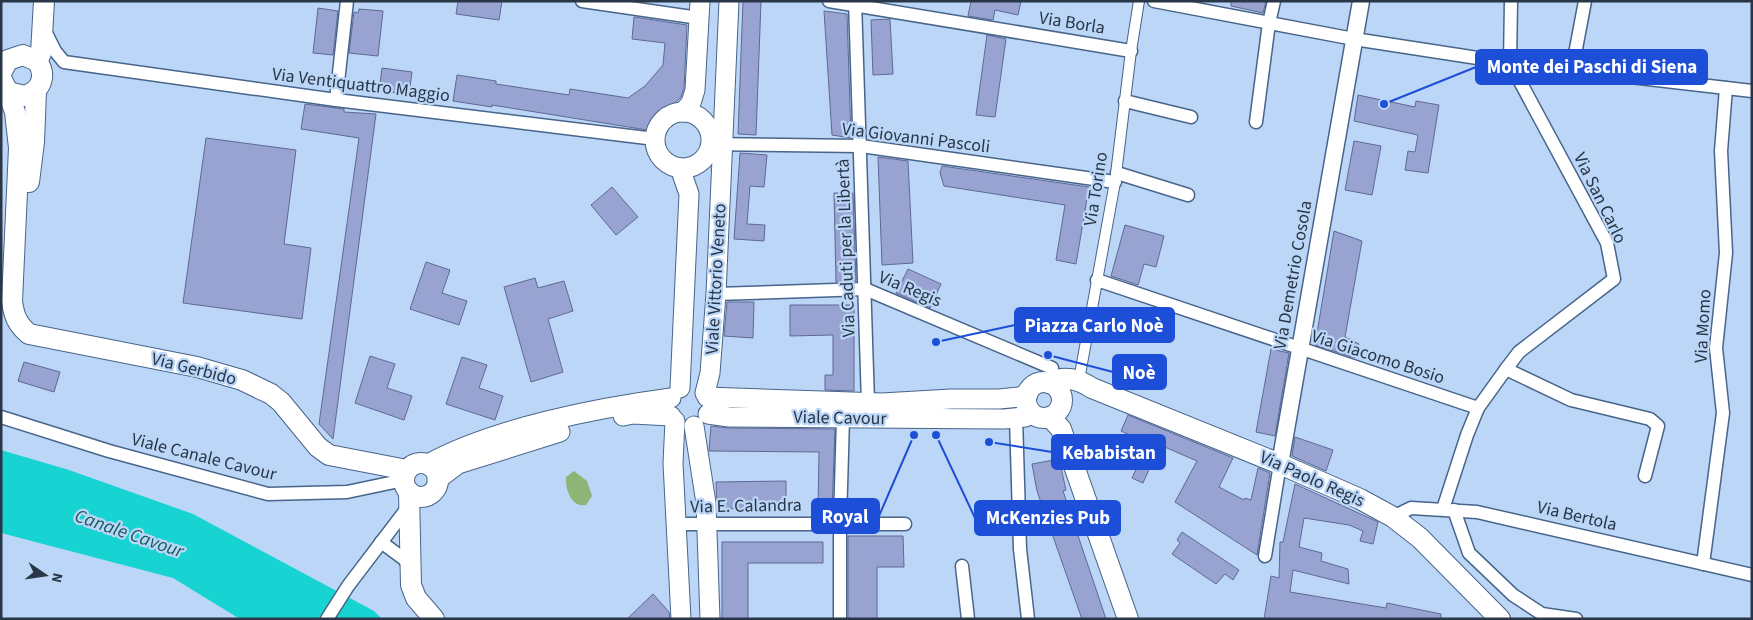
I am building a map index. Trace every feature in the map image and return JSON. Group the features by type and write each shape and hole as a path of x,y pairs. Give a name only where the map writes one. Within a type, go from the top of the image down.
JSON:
{"main road":[{"name":"Via Gerbido","path":"8,270 24,220 31,171 39,1"},
{"name":"Via Gerbido","path":"36,70 41,53 44,1"},
{"path":"715,148 702,120 683,112 674,114 660,123 655,139 659,156 664,162 680,168 694,166 715,148 724,114 729,1"},
{"path":"683,112 691,103 695,90 699,10"},
{"path":"13,57 36,70 24,96 4,81 5,64 13,57"},
{"name":"Via Gerbido","path":"4,81 15,112 19,148 8,270 16,321 28,334 197,366 242,380 271,394 281,402 318,447 329,455 417,483"},
{"name":"Viale Vittorio Veneto","path":"710,619 704,408 710,373 716,294 715,148"},
{"name":"Viale Vittorio Veneto","path":"680,168 690,194 674,406 673,463 681,619"},
{"path":"1040,414 1061,395 1054,386 1050,376"},
{"path":"1040,414 1079,392 1086,384 1050,376 1034,386 1028,394 1027,405 1061,429 1128,619"},
{"name":"Via Paolo Regis","path":"1086,384 1280,464 1360,499 1393,517 1420,538 1500,619"},
{"path":"434,619 416,598 411,585 410,547 417,483 458,464 531,440 674,406 693,386 704,408 681,425 674,406"},
{"name":"Viale Cavour","path":"704,408 998,399 1020,397 1028,394"},
{"name":"Viale Cavour","path":"704,408 843,418 1040,414"}],"street":[{"path":"336,100 347,1"},
{"path":"582,1 699,10"},
{"name":"Via Borla","path":"829,1 855,3 1131,51"},
{"name":"Via Torino","path":"1086,384 1097,280 1116,178 1139,1"},
{"path":"1154,1 1354,39 1510,63 1752,91"},
{"path":"1256,122 1269,23 1274,1"},
{"name":"Via Demetrio Cosola","path":"1265,556 1362,1"},
{"path":"1510,63 1511,1"},
{"path":"1572,70 1586,1"},
{"name":"Via Caduti per la Libertà","path":"855,3 866,289 868,403"},
{"path":"44,24 47,36 64,62"},
{"name":"Via Ventiquattro Maggio","path":"36,70 48,59 336,100 655,139"},
{"name":"Via San Carlo","path":"1448,510 1467,435 1478,408 1506,369 1519,352 1614,279 1607,243 1510,63"},
{"name":"Via Momo","path":"1703,564 1723,413 1716,348 1726,253 1721,151 1726,88"},
{"path":"1125,101 1191,117"},
{"name":"Via Giovanni Pascoli","path":"715,148 861,146 1116,178 1188,195"},
{"name":"Via Giacomo Bosio","path":"1097,280 1300,350 1478,408"},
{"name":"Via Regis","path":"716,294 866,289 1050,376"},
{"path":"1506,369 1572,400 1650,419 1658,426 1645,476"},
{"path":"1028,619 1020,548 1040,414"},
{"name":"Viale Canale Cavour","path":"1,417 109,451 268,494 347,492 417,483"},
{"path":"840,619 843,418"},
{"path":"328,619 348,586 385,544 417,483"},
{"name":"Via Bertola","path":"1393,517 1411,508 1477,512 1752,575"},
{"path":"1448,510 1469,553 1513,595 1542,614 1576,619"},
{"name":"Via E. Calandra","path":"677,524 840,522 905,524"},
{"path":"385,544 398,549 410,547"},
{"path":"385,544 410,567"},
{"path":"962,566 968,619"}],"shaded area":[{"path":"574,471 587,481 592,496 586,505 577,504 568,492 566,477"}],"water":[{"name":"Canale Cavour","path":"1,450 69,470 193,514 374,611 382,619 240,619 173,578 1,533"}],"building":[{"path":"458,1 502,1 499,20 456,14"},
{"path":"743,1 761,1 756,135 738,134"},
{"path":"971,1 1021,1 1018,15 995,10 993,20 968,16"},
{"path":"1231,1 1266,1 1263,13 1231,6"},
{"path":"318,8 338,11 333,55 313,53"},
{"path":"359,9 383,11 378,56 349,53 354,12 358,13"},
{"path":"824,11 847,14 851,138 832,135"},
{"path":"634,17 687,25 684,88 681,97 647,130 492,105 492,107 453,101 457,75 496,81 496,84 569,95 570,89 628,98 645,86 663,65 665,43 632,39"},
{"path":"890,19 893,74 873,75 871,20"},
{"path":"987,35 1006,39 995,117 976,115"},
{"path":"382,68 412,72 409,94 379,91"},
{"path":"1358,95 1415,107 1416,101 1439,105 1428,173 1405,170 1408,151 1415,152 1418,135 1354,121"},
{"path":"305,104 344,109 344,112 376,114 333,439 319,424 359,138 301,129"},
{"path":"206,138 296,150 284,244 311,248 302,319 183,303"},
{"path":"1354,141 1381,146 1372,195 1345,190"},
{"path":"740,153 767,155 764,187 750,186 747,224 765,225 764,241 734,239"},
{"path":"878,157 908,161 913,263 882,265"},
{"path":"942,166 1089,187 1076,264 1056,260 1065,205 944,186 940,173"},
{"path":"612,187 638,217 616,235 591,205"},
{"path":"834,193 853,193 856,281 836,282"},
{"path":"1125,225 1164,236 1156,267 1144,264 1138,285 1111,276"},
{"path":"1334,231 1362,241 1345,337 1359,344 1355,358 1315,345"},
{"path":"426,262 450,270 442,293 467,301 459,325 410,309"},
{"path":"908,269 941,284 930,308 896,293"},
{"path":"535,278 538,288 564,281 573,311 548,319 563,372 531,382 504,287"},
{"path":"727,302 754,302 753,338 724,336"},
{"path":"790,305 854,305 854,391 825,390 825,375 833,375 833,335 790,336"},
{"path":"1271,349 1289,353 1275,436 1256,432"},
{"path":"370,356 395,364 387,388 412,396 404,420 355,403"},
{"path":"462,357 487,365 479,388 503,396 495,420 446,404"},
{"path":"24,362 60,372 54,392 18,381"},
{"path":"1128,415 1233,458 1219,487 1244,500 1245,498 1251,500 1258,468 1270,473 1257,555 1175,502 1197,461 1160,445 1143,483 1132,478 1148,443 1121,431"},
{"path":"711,426 729,428 835,429 832,511 818,511 819,452 709,451"},
{"path":"1295,437 1333,450 1326,471 1292,456"},
{"path":"1059,459 1066,490 1063,491 1106,619 1082,619 1037,491 1032,464"},
{"path":"786,481 786,508 717,509 716,482"},
{"path":"1295,484 1378,522 1373,544 1360,541 1363,531 1349,525 1304,518 1299,547 1322,553 1321,561 1348,569 1349,584 1293,570 1290,592 1386,608 1387,603 1441,614 1441,619 1264,619 1271,576 1279,578 1280,542 1283,542"},
{"path":"1182,532 1239,570 1233,580 1225,574 1216,584 1172,554 1180,543 1177,540"},
{"path":"848,536 903,536 904,567 877,567 877,619 848,619"},
{"path":"722,542 823,542 823,563 748,563 748,619 722,619"},
{"path":"653,594 669,612 670,619 627,619"}],"place":[{"name":"Monte dei Paschi di Siena","path":"1384,104"},
{"name":"Piazza Carlo Noè","path":"936,342"},
{"name":"Noè","path":"1048,355"},
{"name":"Royal","path":"914,435"},
{"name":"McKenzies Pub","path":"936,435"},
{"name":"Kebabistan","path":"989,442"}]}
